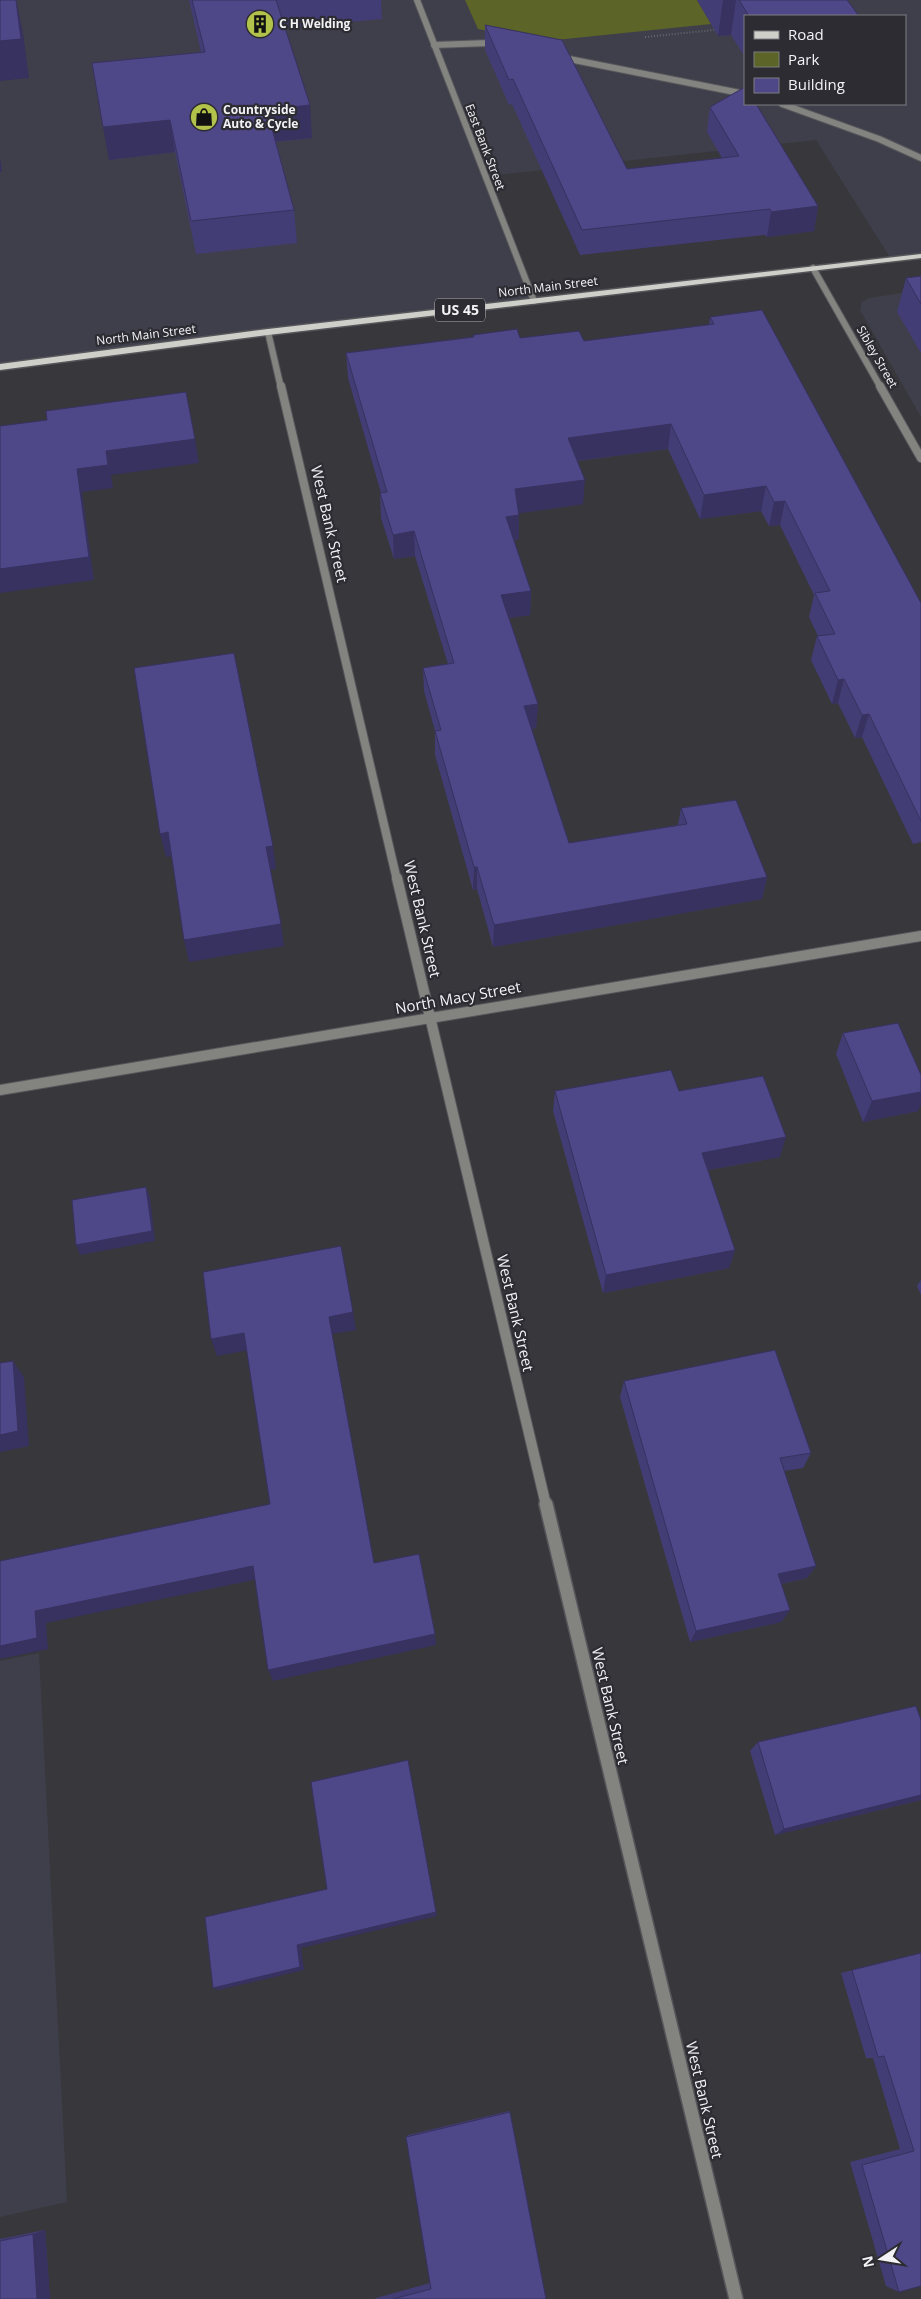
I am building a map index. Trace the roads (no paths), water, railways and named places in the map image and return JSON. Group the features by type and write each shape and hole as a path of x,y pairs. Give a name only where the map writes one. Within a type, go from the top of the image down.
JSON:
{"main road":[{"name":"North Main Street","path":"0,367 268,332 921,256"}],"street":[{"name":"East Bank Street","path":"417,0 534,301"},
{"path":"434,45 489,43 506,46"},
{"path":"551,55 744,94"},
{"path":"785,105 879,138 921,158"},
{"name":"Sibley Street","path":"813,268 921,458"},
{"name":"West Bank Street","path":"268,332 736,2299"},
{"name":"North Macy Street","path":"0,1090 921,936"}],"place":[{"name":"C H Welding","path":"260,24"},
{"name":"Countryside Auto & Cycle","path":"204,117"}]}
